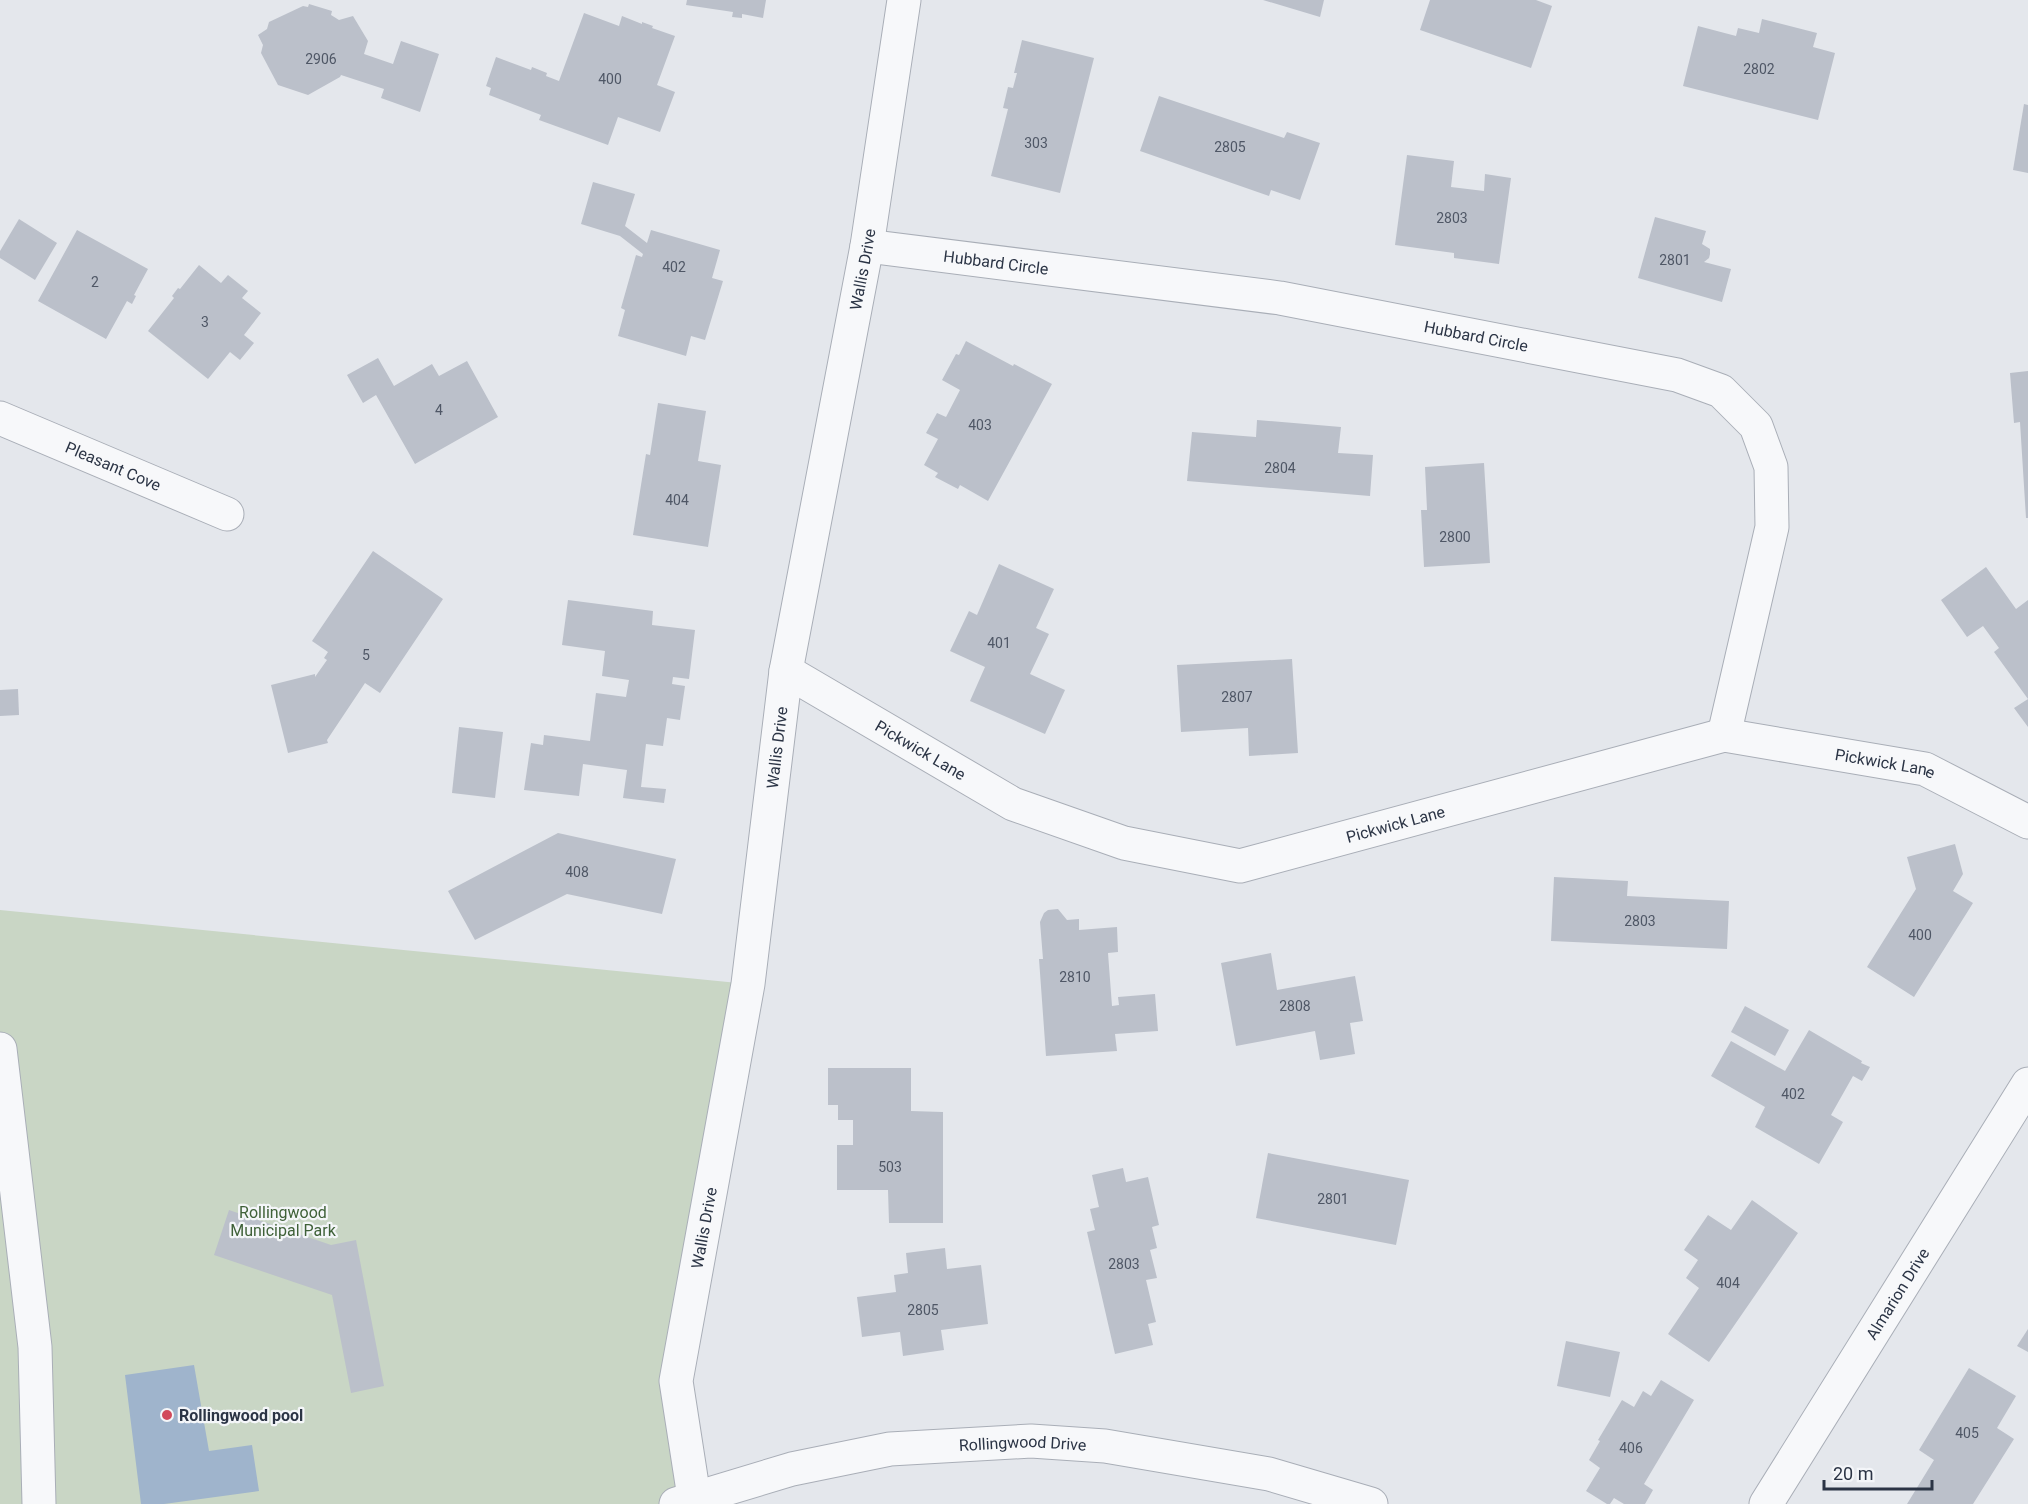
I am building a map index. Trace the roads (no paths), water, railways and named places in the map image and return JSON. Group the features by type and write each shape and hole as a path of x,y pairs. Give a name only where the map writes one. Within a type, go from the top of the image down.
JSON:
{"street":[{"name":"Wallis Drive","path":"685,1501 676,1381 748,984 786,671 867,246 904,0"},
{"name":"Hubbard Circle","path":"867,246 1280,298 1677,375 1721,391 1756,426 1771,467 1772,527 1724,735"},
{"name":"Pleasant Cove","path":"0,418 227,514"},
{"name":"Pickwick Lane","path":"786,671 1013,804 1124,843 1240,866 1724,735 1925,769 2028,822"},
{"path":"0,1049 35,1347 39,1504"},
{"name":"Almarion Drive","path":"1766,1504 2028,1084"},
{"name":"Rollingwood Drive","path":"685,1501 792,1469 890,1449 1031,1441 1106,1446 1269,1473 1371,1504"}],"water":[{"name":"Rollingwood pool","path":"194,1365 209,1451 252,1445 259,1491 164,1504 141,1504 125,1375"}],"place":[{"name":"Rollingwood pool","path":"167,1415"}],"park label":[{"name":"Rollingwood Municipal Park","path":"283,1221"}]}
